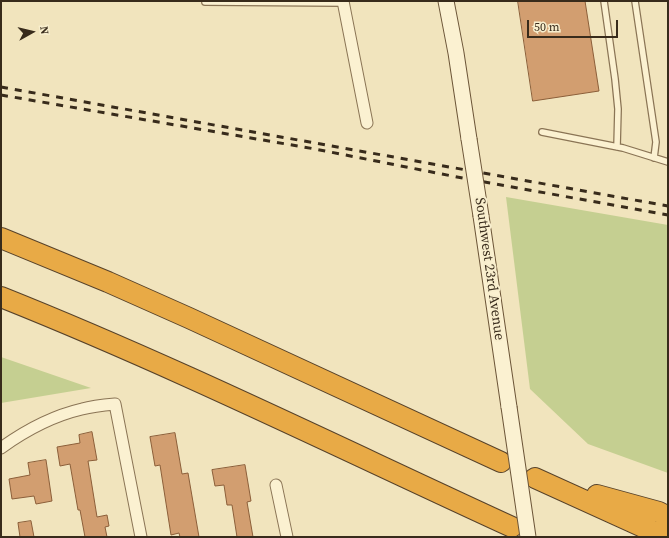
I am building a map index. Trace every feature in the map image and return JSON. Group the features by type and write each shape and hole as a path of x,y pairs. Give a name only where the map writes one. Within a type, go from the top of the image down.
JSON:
{"highway":[{"path":"1,238 108,282 189,318 501,462"},
{"path":"1,297 178,373 512,527"},
{"path":"665,537 536,478 659,512 668,517"}],"street":[{"name":"Southwest 23rd Avenue","path":"446,1 457,61 481,216 528,537"},
{"path":"343,2 367,122"},
{"path":"1,448 31,428 56,417 82,409 115,404 141,537"},
{"path":"276,484 287,537"}],"lane":[{"path":"604,1 618,109 617,147"},
{"path":"635,1 656,142 654,158"},
{"path":"205,2 343,2"},
{"path":"542,132 617,147 668,162"}],"green space":[{"path":"506,197 668,225 668,473 588,444 530,389"},
{"path":"1,357 91,388 1,403"}],"building":[{"path":"518,1 585,1 599,91 533,101"},
{"path":"92,432 97,460 88,461 97,517 107,515 109,526 105,527 107,537 85,537 80,510 78,510 70,464 60,466 57,447 80,443 79,435"},
{"path":"175,433 182,474 188,473 199,537 180,537 179,533 171,535 160,465 155,466 150,437"},
{"path":"46,460 52,501 36,504 34,496 12,499 9,479 30,475 28,463"},
{"path":"245,465 251,501 247,502 253,537 237,537 232,505 227,505 224,485 215,486 212,470"},
{"path":"31,521 34,537 20,537 18,523"}],"railway":[{"path":"1,87 668,206"},
{"path":"1,95 315,149 457,177 668,215"}]}
